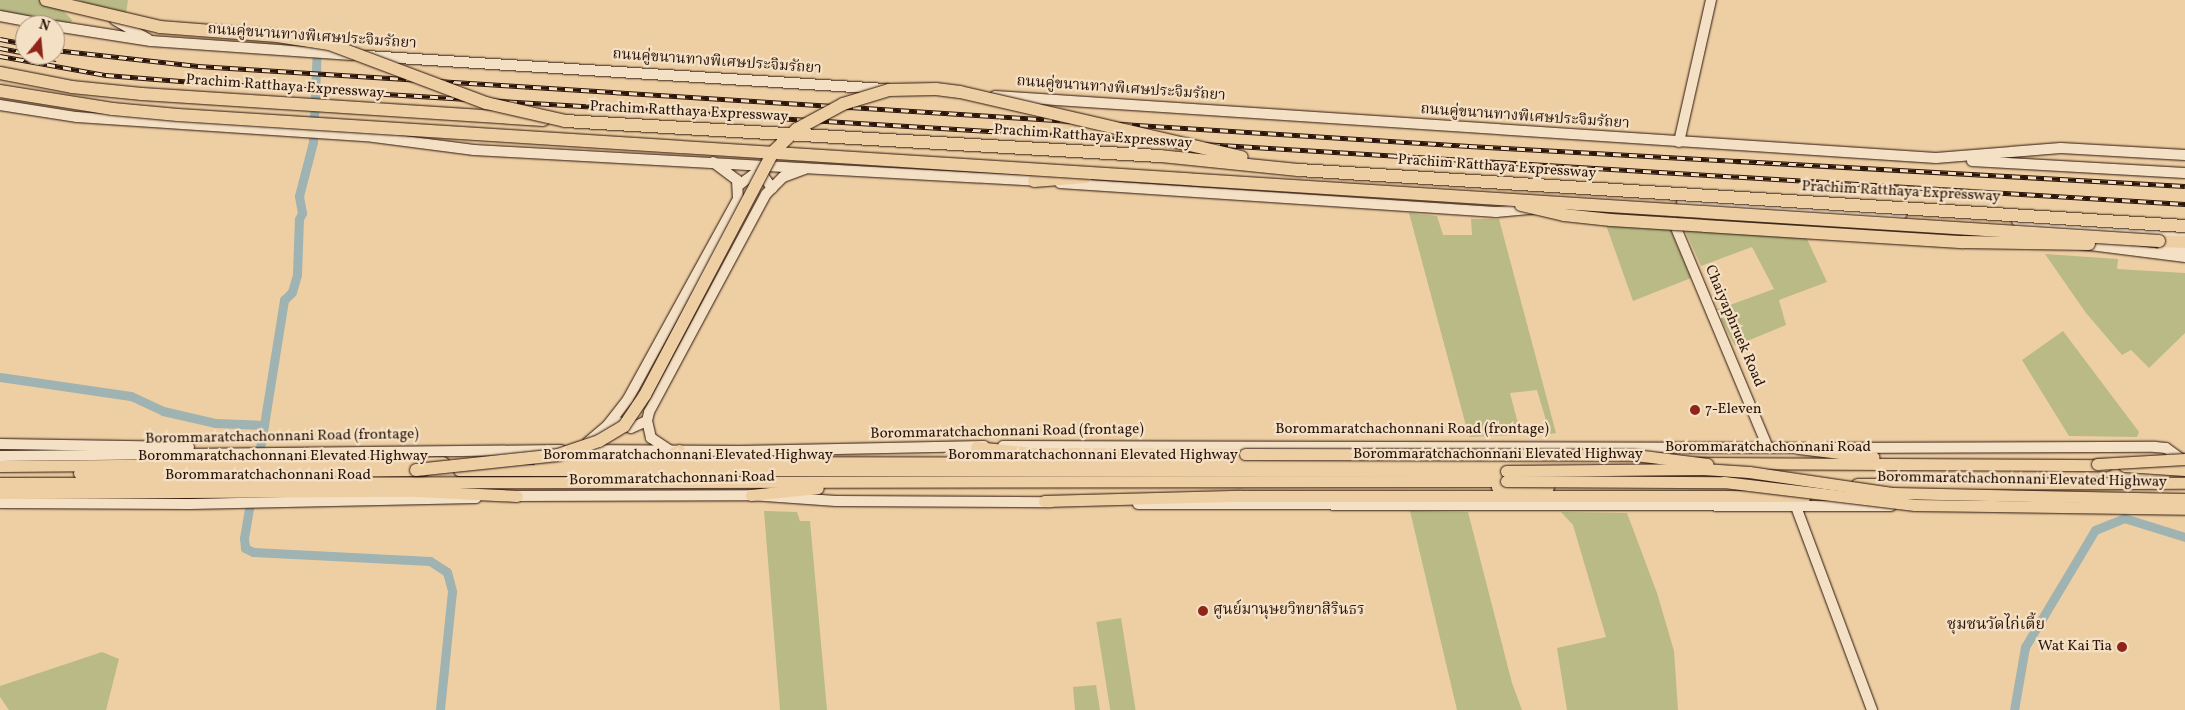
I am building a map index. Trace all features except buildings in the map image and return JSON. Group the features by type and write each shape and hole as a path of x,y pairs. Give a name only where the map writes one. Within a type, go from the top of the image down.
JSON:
{"highway":[{"path":"46,0 160,27 277,36 329,44 486,103 565,121"},
{"name":"Prachim Ratthaya Expressway","path":"0,73 72,87 142,94 1160,156 1299,170 2185,226"},
{"path":"416,470 558,455 594,443 624,426 646,395 773,152 797,129 843,104 889,90 936,89 960,92 1299,170"},
{"name":"Prachim Ratthaya Expressway","path":"0,91 104,108 178,115 2185,242"},
{"path":"1034,181 1138,174 1466,195 1564,215 1641,222 2009,244 2159,241"}],"main road":[{"path":"72,0 151,40"},
{"path":"1679,142 1711,0"},
{"path":"0,16 15,19"},
{"name":"ถนนคู่ขนานทางพิเศษประจิมรัถยา","path":"65,27 151,40 305,52 593,68 1936,158 1977,156 2038,148 2137,151 2185,155"},
{"path":"0,105 77,116 336,133 474,150 812,167 1496,212 1576,206 1657,209 1671,216 1682,204"},
{"path":"1977,156 2185,168"},
{"path":"1936,158 2185,173"},
{"path":"576,450 617,415 704,265 738,199 739,185 732,174 712,161"},
{"path":"617,415 622,426 631,428 647,421 772,188 783,177 812,167"},
{"path":"739,185 753,176 764,177 772,188"},
{"path":"1657,209 1657,197 1667,190 1678,194 1682,204"},
{"path":"1682,204 1998,225 2106,242 2185,249"},
{"path":"1682,204 1998,220 2185,236"},
{"name":"Chaiyaphruek Road","path":"1671,216 1768,448"},
{"path":"1998,225 2101,249 2185,257"},
{"path":"647,421 651,438 675,450"},
{"path":"0,444 156,445 220,452"},
{"name":"Borommaratchachonnani Road (frontage)","path":"675,450 1177,444 1768,448 2154,447 2166,448 2185,461"},
{"path":"976,447 1032,452 1635,455 1749,472"},
{"path":"1798,448 1919,462"},
{"name":"Borommaratchachonnani Road (frontage)","path":"272,458 504,450"},
{"name":"Borommaratchachonnani Road","path":"504,450 675,450"},
{"path":"656,461 675,450"},
{"name":"Borommaratchachonnani Road (frontage)","path":"0,456 67,461 220,452 255,458"},
{"name":"Borommaratchachonnani Road","path":"0,466 67,461 272,458 656,461 1960,462 2097,464 2185,470"},
{"path":"2097,464 2185,461"},
{"name":"Borommaratchachonnani Elevated Highway","path":"0,474 416,470 1506,476 1724,482 1916,505 2185,509"},
{"name":"Borommaratchachonnani Elevated Highway","path":"0,483 1506,476 1749,472 1909,494 2185,499"},
{"name":"Borommaratchachonnani Road","path":"0,493 68,498 247,490 439,491 517,496 751,495 835,486 1959,483 2138,485 2185,483"},
{"path":"1877,506 1929,484"},
{"path":"2138,485 2185,489"},
{"path":"751,495 836,501 1044,501 1240,496 1824,495"},
{"path":"0,503 68,498 190,504 517,496"},
{"path":"1044,501 1198,505 1795,504 2170,511 2185,504"},
{"path":"0,510 160,508 190,504"},
{"path":"1795,504 1872,710"}],"green space":[{"path":"0,0 53,0 72,20 70,26 65,25 65,15 19,15 0,11"},
{"path":"78,0 128,0 126,14 97,8"},
{"path":"1409,213 1437,216 1443,235 1472,235 1471,219 1499,219 1556,433 1550,434 1537,390 1510,393 1521,435 1469,437"},
{"path":"1607,213 1649,214 1656,217 1671,231 1691,278 1633,301 1606,225"},
{"path":"1680,219 1800,224 1827,282 1779,300 1786,325 1735,346 1716,310 1774,289 1752,247 1701,266"},
{"path":"2045,254 2118,259 2117,269 2185,273 2185,333 2149,368 2131,350 2122,355 2086,313"},
{"path":"2063,331 2139,432 2137,437 2069,436 2022,360"},
{"path":"764,511 797,512 800,521 810,521 827,710 780,710"},
{"path":"1410,511 1468,512 1512,683 1522,710 1457,710"},
{"path":"1561,512 1627,513 1657,593 1674,651 1678,710 1567,710 1557,648 1606,637 1573,525"},
{"path":"1121,618 1136,710 1110,710 1096,622"},
{"path":"102,652 119,659 106,710 9,710 0,697 0,686"},
{"path":"1096,685 1100,710 1075,710 1073,687"}],"waterway":[{"path":"264,425 284,300 292,292 297,275 299,219 302,213 299,196 313,142 317,46"},
{"path":"0,377 131,396 163,411 215,423 264,425 258,459"},
{"path":"251,497 244,538 245,548 253,552 430,561 447,572 452,591 440,710"},
{"path":"2014,710 2025,647 2095,530 2124,518 2185,537"}],"railway":[{"path":"0,39 15,42"},
{"path":"0,48 15,51"},
{"path":"65,51 198,66 1469,146 2185,186"},
{"path":"0,56 106,75 206,83 2185,204"}],"place":[{"name":"7-Eleven","path":"1695,410"},
{"name":"ศูนย์มานุษยวิทยาสิรินธร","path":"1203,611"},
{"name":"Wat Kai Tia","path":"2122,647"}],"district":[{"name":"ชุมชนวัดไก่เตี้ย","path":"1996,625"}]}
